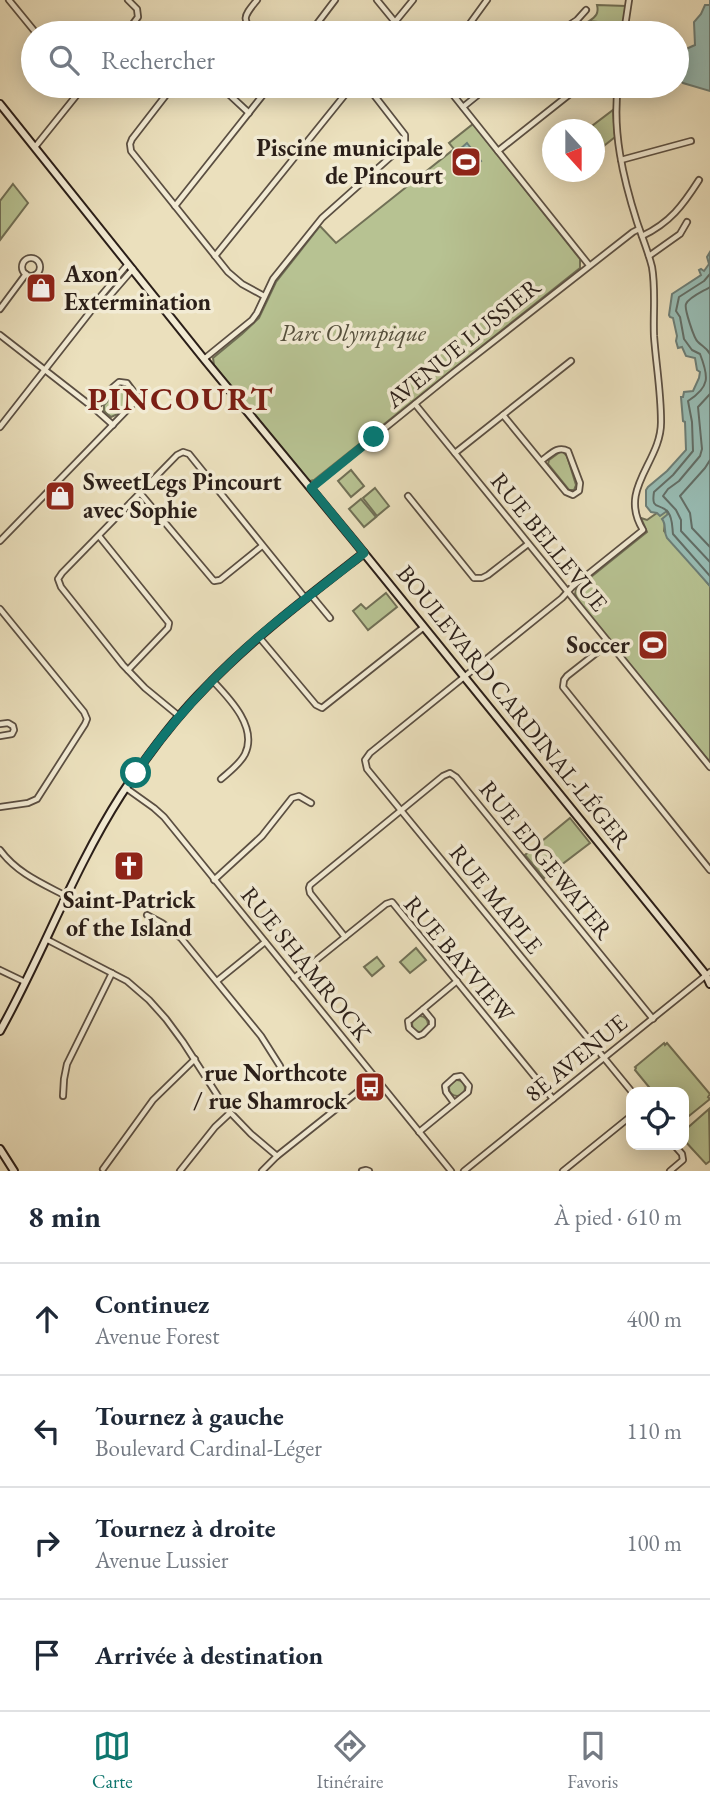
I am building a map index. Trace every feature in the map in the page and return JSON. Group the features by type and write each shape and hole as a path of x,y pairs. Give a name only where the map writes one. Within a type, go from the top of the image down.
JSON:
{"street":[{"path":"9,0 26,21"},
{"path":"128,0 137,9 138,17 135,21"},
{"path":"245,21 248,11 257,0"},
{"path":"319,21 335,0"},
{"path":"377,0 394,21"},
{"path":"396,21 414,0"},
{"path":"472,21 487,0"},
{"path":"626,21 629,0"},
{"path":"575,21 586,10"},
{"path":"35,147 73,98"},
{"path":"164,98 133,137 130,146 133,154 235,278 264,296"},
{"path":"233,98 249,113"},
{"path":"175,206 261,98"},
{"path":"215,256 342,98"},
{"path":"204,359 252,320 280,269 322,218 405,144 405,135 376,98"},
{"path":"456,98 589,265"},
{"path":"463,107 474,98"},
{"path":"498,151 565,98"},
{"path":"464,677 643,530 637,517 635,494 657,446 661,423 654,341 654,284 649,256 626,185 621,160 617,98"},
{"name":"BOULEVARD CARDINAL-LÉGER","path":"0,104 204,359 709,974 710,984"},
{"path":"621,160 691,141"},
{"path":"642,236 680,209 699,180"},
{"path":"649,256 680,234 687,222"},
{"name":"AVENUE LUSSIER","path":"311,488 589,265 639,229"},
{"path":"28,258 36,260 40,265 39,271 33,276 26,274 22,270 23,262 28,258"},
{"path":"0,427 94,307 107,299 131,266"},
{"path":"0,309 26,274"},
{"path":"0,335 113,425"},
{"path":"455,453 571,360"},
{"path":"0,541 135,402 136,395 131,386 123,382 116,384 95,409"},
{"name":"RUE BELLEVUE","path":"415,404 710,767"},
{"path":"503,415 566,492 573,495 579,491 580,483 568,451 563,448 556,450 541,461"},
{"path":"179,716 128,670 58,582 59,576 180,453 186,453 262,545 330,618"},
{"path":"141,493 214,581 220,580 262,545"},
{"path":"408,496 474,578 482,579 527,544"},
{"path":"99,536 169,623 168,628 128,670"},
{"path":"0,1031 100,832 148,756 212,680 259,637 364,553"},
{"path":"0,609 87,719 37,799 0,807"},
{"path":"259,637 317,707 322,708 424,627"},
{"path":"609,643 567,676 564,687 710,870"},
{"name":"RUE MAPLE","path":"464,677 370,753 365,760 367,769 628,1087"},
{"path":"212,680 236,708 248,737 244,754 221,779"},
{"path":"0,724 10,724 14,730 12,734 0,736"},
{"name":"RUE EDGEWATER","path":"401,811 447,774 453,774 653,1019"},
{"name":"RUE SHAMROCK","path":"126,788 164,817 451,1171"},
{"path":"214,880 262,836 292,798 299,796 311,803"},
{"path":"345,937 310,893 310,885 401,811"},
{"path":"0,850 25,875 67,896"},
{"name":"RUE BAYVIEW","path":"294,978 392,902 553,1099"},
{"path":"147,915 181,938 261,1036 280,1066"},
{"path":"46,939 127,981 149,1000 195,1059 230,1113 277,1156"},
{"path":"217,981 265,942"},
{"path":"0,970 25,982"},
{"path":"63,1096 67,1064 112,973"},
{"name":"8E AVENUE","path":"464,1171 709,974"},
{"path":"423,1009 432,1020 432,1025 418,1036 413,1033 408,1023 410,1020 423,1009 457,981"},
{"path":"103,1169 153,1100 195,1059"},
{"path":"419,1132 454,1103 469,1090 461,1076 455,1077 445,1086 454,1103"},
{"path":"262,1171 375,1078"},
{"path":"180,1171 215,1127 230,1113"},
{"path":"563,1171 626,1120"},
{"path":"0,1149 14,1171"},
{"path":"670,1171 683,1160 678,1150"},
{"path":"362,1171 369,1171"}],"green space":[{"path":"597,5 626,6 624,21 589,21 598,10"},
{"path":"613,110 615,137 605,145 605,119 601,119"},
{"name":"Parc Olympique","path":"473,124 580,259 580,268 310,481 214,365 213,358 259,318 276,282 320,226 336,243 454,149 449,143"},
{"path":"13,184 28,203 0,240 0,201"},
{"path":"121,386 129,390 132,399 118,414 111,417 104,411 104,405"},
{"path":"560,452 567,456 576,485 574,490 569,490 548,464 549,460"},
{"path":"351,470 364,486 351,497 338,481"},
{"path":"375,488 389,506 377,516 363,498"},
{"path":"361,499 376,517 364,527 349,509"},
{"path":"666,511 668,514 664,531 710,586 710,762 580,604 575,594 576,589 647,532 641,518 647,520"},
{"path":"386,593 397,607 368,630 353,611 361,604 366,609"},
{"path":"570,818 590,843 544,878 525,855"},
{"path":"416,948 426,960 410,973 400,962"},
{"path":"377,957 384,966 372,976 364,967"},
{"path":"420,1016 428,1024 420,1032 412,1024"},
{"path":"667,1043 710,1094 710,1099 689,1116 689,1087 649,1087 635,1067"},
{"path":"457,1080 463,1082 463,1094 457,1096 451,1094 449,1088 451,1082"},
{"path":"709,1109 710,1161 706,1164 689,1145 689,1127"}],"water":[{"path":"705,5 710,5 710,91 689,85 689,48 695,45 694,22"},
{"path":"467,143 481,161 465,173 456,162 465,155 460,149"},
{"path":"710,252 710,586 667,538 662,519 668,514 667,511 660,516 651,512 646,506 646,490 686,450 681,397 684,392 693,391 700,372 697,370 695,358 686,356 682,347 678,348 673,318 669,315 672,294 701,275 699,270 704,271 709,264 707,257"}],"place":[{"name":"Piscine municipale de Pincourt","path":"466,162"},
{"name":"Axon Extermination","path":"41,288"},
{"name":"SweetLegs Pincourt avec Sophie","path":"60,496"},
{"name":"Soccer","path":"653,645"},
{"name":"Saint-Patrick of the Island","path":"129,866"},
{"name":"rue Northcote / rue Shamrock","path":"370,1087"}],"district":[{"name":"PINCOURT","path":"181,399"}],"route":[{"path":"136,773 179,716 219,673 259,637 364,553 311,488 374,437"}]}
